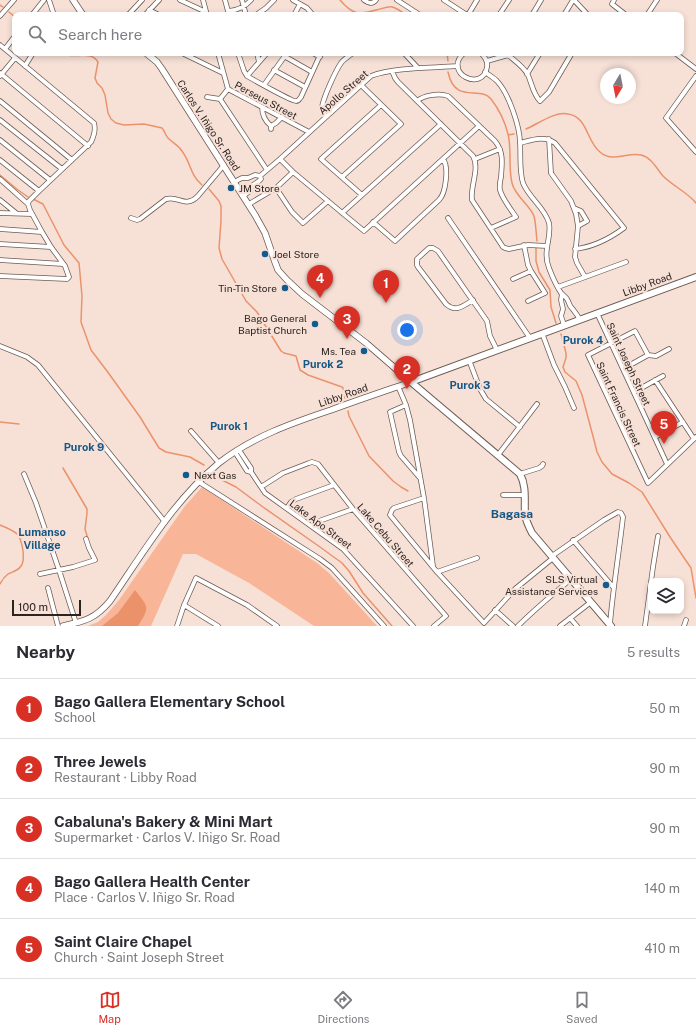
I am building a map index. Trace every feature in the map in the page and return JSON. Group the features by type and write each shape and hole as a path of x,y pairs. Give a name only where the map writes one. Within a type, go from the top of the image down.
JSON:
{"main road":[{"path":"73,0 81,12"},
{"name":"Carlos V. Iñigo Sr. Road","path":"150,56 162,69 249,204 265,233 278,270 302,294 366,343 411,382"},
{"name":"Libby Road","path":"63,626 88,619 96,615 104,608 164,522 183,498 219,463 262,437 284,426 411,382 696,276"},
{"path":"411,382 520,474 524,483 528,526 532,533 610,625"}],"street":[{"path":"0,16 14,0"},
{"path":"34,12 44,0"},
{"path":"48,0 53,12"},
{"path":"131,12 142,0"},
{"path":"153,12 149,10 159,0"},
{"path":"180,0 204,12"},
{"path":"203,0 206,12"},
{"path":"225,0 229,12"},
{"path":"242,0 245,12"},
{"path":"231,12 244,7 251,0"},
{"path":"260,12 274,0"},
{"path":"293,0 311,12"},
{"path":"364,0 367,3 374,2"},
{"path":"397,0 415,12"},
{"path":"444,0 463,12"},
{"path":"470,12 477,0"},
{"path":"501,12 508,0"},
{"path":"566,12 573,0 585,12"},
{"path":"614,0 612,4 622,12"},
{"path":"650,12 657,0"},
{"path":"534,12 539,1"},
{"path":"296,12 300,4"},
{"path":"4,49 12,40"},
{"path":"0,45 12,56"},
{"path":"13,56 94,123 95,127 93,137 88,146 38,191 29,202"},
{"path":"25,66 31,56"},
{"path":"188,56 223,73"},
{"name":"Perseus Street","path":"219,56 228,89 309,132"},
{"path":"239,56 247,76 296,102 301,97 320,56"},
{"path":"258,56 259,62"},
{"path":"247,76 264,56"},
{"path":"264,85 285,56"},
{"path":"288,56 312,72"},
{"path":"326,117 322,107 332,80 340,64 348,56"},
{"path":"407,56 418,68"},
{"path":"461,56 458,60 458,66 461,74 469,79 478,78 485,72 487,60 484,56"},
{"path":"487,60 502,56"},
{"path":"511,56 527,74 535,95 540,101 549,92 570,56"},
{"path":"527,74 538,56"},
{"path":"679,56 696,69"},
{"path":"15,58 1,75 88,146"},
{"name":"Apollo Street","path":"243,196 259,181 261,178 260,176 266,170 371,76 392,71 418,68 458,66"},
{"path":"274,70 305,87"},
{"path":"392,71 398,82 471,153 475,166 472,200 503,247 511,249 533,244 547,246"},
{"path":"485,72 498,82 505,92 518,128 523,183 547,218 549,224 550,229 546,251 547,263 558,288 567,299 571,307 576,311 580,320"},
{"path":"696,76 666,118 696,152"},
{"path":"342,177 400,124 361,85"},
{"path":"220,99 228,89"},
{"path":"417,101 426,96 448,96 495,141 500,149 502,162 500,189 502,196 516,217 491,228"},
{"path":"207,97 220,99 266,170"},
{"path":"0,101 72,160"},
{"path":"362,195 321,159 382,106"},
{"path":"262,107 264,116 271,128 282,117"},
{"path":"0,120 62,169"},
{"path":"342,213 441,124"},
{"path":"280,159 293,172 364,231 479,126"},
{"path":"520,143 537,138 549,139 558,146 624,228 612,237 587,247 575,249"},
{"path":"549,139 552,175 574,208 578,226 575,249 576,260 585,277"},
{"path":"0,140 50,180"},
{"path":"474,159 500,149"},
{"path":"373,222 395,240 434,206 441,199 444,192 446,169 443,159"},
{"path":"0,160 38,191"},
{"path":"131,218 137,220 140,219 166,198 170,197 185,202 193,200 224,165"},
{"path":"249,204 276,188 293,172"},
{"path":"234,182 256,174 260,176"},
{"path":"248,178 253,185"},
{"path":"0,179 29,202 32,214 69,275 66,280 0,276"},
{"path":"276,188 292,212 303,224 328,201"},
{"path":"0,200 16,214"},
{"path":"574,208 581,211 587,222 578,226"},
{"path":"0,212 32,214"},
{"path":"448,218 530,338"},
{"path":"0,229 42,232"},
{"path":"0,244 51,247"},
{"path":"524,245 526,258 531,271 545,293 528,301"},
{"path":"473,300 456,309 450,308 416,265 417,260 429,248 433,248 438,251 473,300 487,321 490,336 497,350"},
{"path":"0,260 63,264"},
{"path":"558,288 626,262"},
{"path":"513,279 531,271"},
{"path":"562,294 561,302 564,325"},
{"path":"563,309 571,307"},
{"name":"Saint Joseph Street","path":"597,313 667,464"},
{"path":"611,343 635,331 648,355"},
{"path":"542,334 554,365 574,408"},
{"name":"Saint Francis Street","path":"611,343 588,355 648,483 667,464"},
{"path":"0,346 27,357 38,365 150,502 164,522"},
{"path":"623,369 648,355 656,356 669,349"},
{"path":"469,360 480,389 486,399 520,427"},
{"path":"634,392 663,376"},
{"path":"655,380 695,438 667,464"},
{"path":"398,386 410,420 424,498 433,567"},
{"path":"498,455 537,404"},
{"path":"406,406 390,412 400,456 420,478"},
{"path":"655,437 683,422"},
{"path":"191,431 219,463"},
{"name":"Lake Apo Street","path":"237,451 251,468 251,472 265,493 344,549 412,626"},
{"name":"Lake Cebu Street","path":"261,487 283,473 309,463 315,463 320,466 353,509 446,616 434,626"},
{"path":"520,474 539,468 542,464"},
{"path":"24,474 36,503 76,623"},
{"path":"199,482 332,568 384,626"},
{"path":"287,508 296,498 334,485"},
{"path":"503,495 525,495"},
{"path":"424,498 394,508 390,515 437,572 484,623 516,589 573,540 618,512 621,513 623,517 613,587 610,625"},
{"path":"313,527 319,521 353,509"},
{"path":"645,626 658,536"},
{"path":"40,574 95,560 86,539"},
{"path":"573,540 613,587"},
{"path":"437,572 477,558"},
{"path":"177,626 184,605 196,578 247,605 278,626"},
{"path":"518,626 571,579"},
{"path":"48,588 58,626"},
{"path":"560,626 591,602"},
{"path":"184,605 218,626"},
{"path":"495,610 513,626"},
{"path":"570,618 577,626"},
{"path":"684,626 686,620"}],"shaded area":[{"path":"202,487 317,563 329,573 377,626 314,626 249,583 196,554 183,554 151,626 88,626 98,622 119,600 185,506"},
{"path":"135,590 145,604 146,608 145,615 138,626 102,626 118,613"}],"waterway":[{"path":"340,0 349,9 356,12"},
{"path":"368,12 386,7 398,9 402,12"},
{"path":"91,56 98,62 95,78 105,95 108,113 111,119 116,123 124,125 144,124 162,128 168,138 182,151 195,177 202,185"},
{"path":"447,56 448,61"},
{"path":"448,72 451,82 456,88 468,93 486,95 491,99 499,111 508,134 512,183 516,192 534,216 537,241"},
{"path":"526,129 558,114 575,116 583,124 595,147 600,152 610,157 636,154 645,156 667,180 696,203"},
{"path":"508,135 514,134"},
{"path":"0,175 28,197"},
{"path":"209,189 219,201 221,206 219,248 222,259 246,301 257,312 281,351 296,356 300,370 308,375 342,387 345,398"},
{"path":"33,199 43,204 64,245 79,263 82,296 81,322 91,350 140,417 159,448 166,452 190,457 204,465"},
{"path":"536,248 536,261 539,272 550,290 551,307 556,323"},
{"path":"561,334 566,353 563,367 565,372 576,381 582,395 597,452 602,462 612,474 642,492 691,568 696,598"},
{"path":"348,411 349,416 369,456 393,481 408,491"},
{"path":"0,422 19,424"},
{"path":"63,468 87,509 85,529 88,539"},
{"path":"216,477 236,487 342,563 363,593 392,626"},
{"path":"0,525 17,534 23,549 23,559 20,568 8,574 0,584"}],"place":[{"name":"JM Store","path":"231,188"},
{"name":"Joel Store","path":"265,254"},
{"name":"Tin-Tin Store","path":"285,288"},
{"name":"Bago Gallera Health Center","path":"320,298"},
{"name":"Bago Gallera Elementary School","path":"386,303"},
{"name":"Bago General Baptist Church","path":"315,324"},
{"name":"Cabaluna's Bakery & Mini Mart","path":"347,339"},
{"name":"Ms. Tea","path":"364,351"},
{"name":"Three Jewels","path":"407,389"},
{"name":"Saint Claire Chapel","path":"664,444"},
{"name":"Next Gas","path":"186,475"},
{"name":"SLS Virtual Assistance Services","path":"606,585"}],"district":[{"name":"Purok 4","path":"583,340"},
{"name":"Purok 2","path":"323,364"},
{"name":"Purok 3","path":"470,385"},
{"name":"Purok 1","path":"229,426"},
{"name":"Purok 9","path":"84,447"},
{"name":"Bagasa","path":"512,514"},
{"name":"Lumanso Village","path":"42,538"}]}
